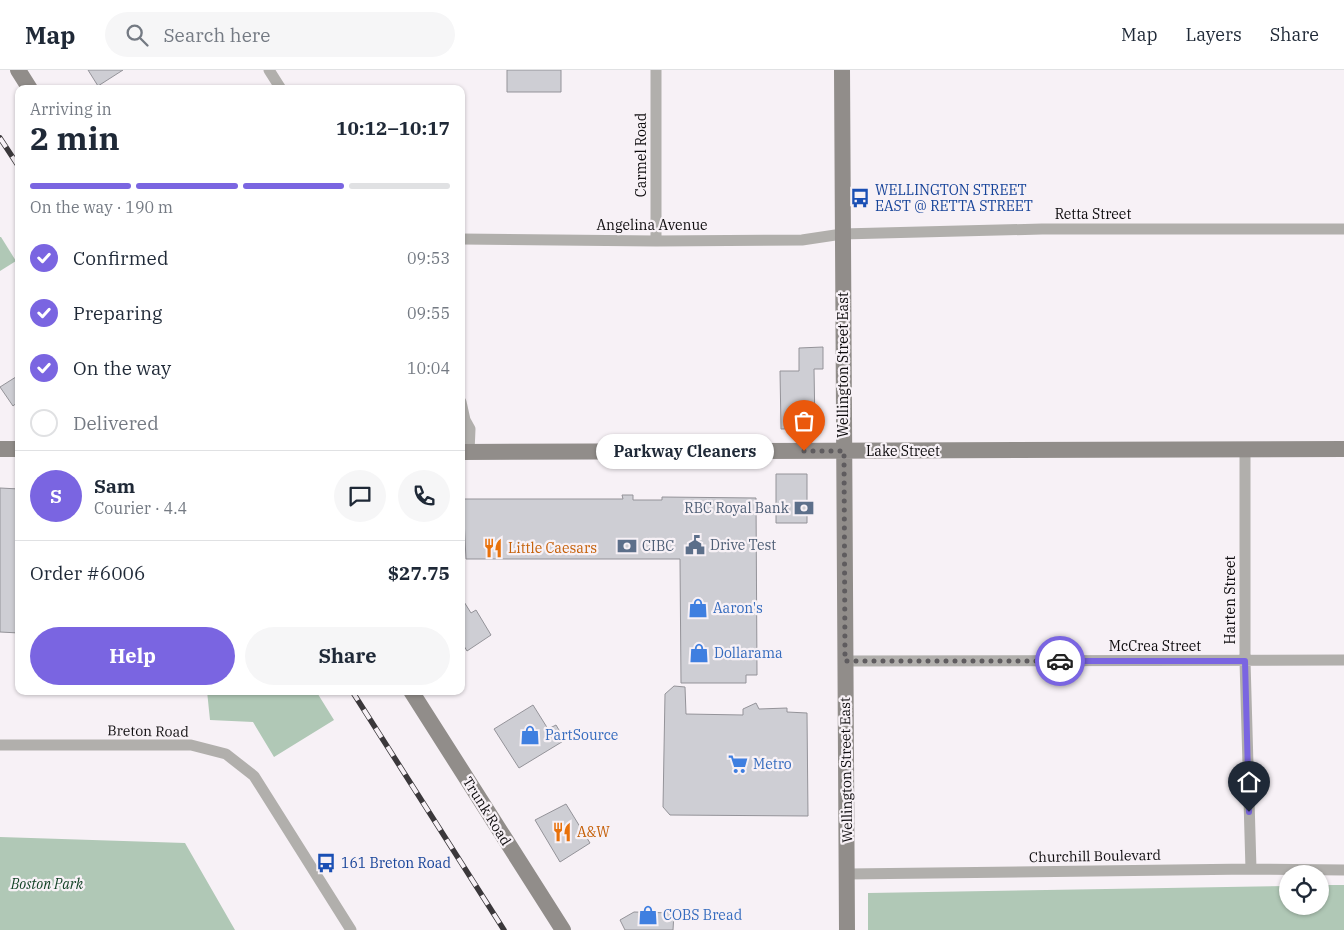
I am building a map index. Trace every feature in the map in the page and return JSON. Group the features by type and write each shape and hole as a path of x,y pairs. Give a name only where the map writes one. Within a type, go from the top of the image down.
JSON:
{"main road":[{"path":"18,70 27,85"},
{"name":"Wellington Street East","path":"842,70 847,930"},
{"path":"0,449 15,449"},
{"name":"Lake Street","path":"465,452 1344,449"},
{"name":"Trunk Road","path":"414,695 563,930"}],"street":[{"path":"269,70 278,85"},
{"name":"Carmel Road","path":"656,70 656,241"},
{"name":"Retta Street","path":"842,234 1042,229 1344,229"},
{"name":"Angelina Avenue","path":"465,239 802,240 842,234"},
{"path":"465,420 470,429 465,452"},
{"name":"Harten Street","path":"1245,450 1245,661 1251,869"},
{"name":"McCrea Street","path":"845,661 1344,660"},
{"name":"Breton Road","path":"0,745 191,745 226,754 254,776 351,930"},
{"name":"Churchill Boulevard","path":"847,874 1251,869 1344,870"}],"green space":[{"path":"0,237 1,237 15,262 0,271"},
{"path":"207,695 318,695 334,720 274,757 253,722 210,720"},
{"name":"Boston Park","path":"0,837 185,843 235,930 0,930"},
{"path":"1329,885 1344,885 1344,930 868,930 868,893 1279,886 1279,915 1329,915"}],"building":[{"path":"88,70 123,70 100,85 97,85"},
{"path":"507,70 561,70 561,92 507,92"},
{"path":"823,347 823,369 814,369 815,428 781,429 780,371 799,371 799,348"},
{"path":"15,378 15,404 13,406 0,387"},
{"path":"776,474 807,474 807,523 776,523"},
{"path":"0,488 15,489 15,633 0,632"},
{"path":"622,495 633,495 633,500 662,500 662,497 756,498 757,675 746,675 746,683 681,683 680,559 466,559 465,499 623,499"},
{"path":"465,603 471,613 476,610 491,635 467,651 465,648"},
{"path":"674,686 685,687 686,714 743,715 743,709 756,703 759,709 787,708 787,712 807,713 808,816 670,815 663,807 665,694"},
{"name":"PartSource","path":"533,705 548,729 556,725 565,740 519,768 494,729"},
{"name":"A&W","path":"566,804 590,843 560,862 535,820"},
{"path":"634,912 674,913 673,930 625,930 620,920"}],"railway":[{"path":"0,138 15,161"},
{"path":"355,695 504,930"}],"way so far":[{"path":"804,451 844,451 845,661 1060,661"}],"place":[{"name":"WELLINGTON STREET EAST @ RETTA STREET","path":"860,198"},
{"name":"Parkway Cleaners","path":"804,451"},
{"name":"RBC Royal Bank","path":"804,508"},
{"name":"Drive Test","path":"695,545"},
{"name":"CIBC","path":"627,546"},
{"name":"Little Caesars","path":"493,548"},
{"name":"Aaron's","path":"698,608"},
{"name":"Dollarama","path":"699,653"},
{"name":"PartSource","path":"530,735"},
{"name":"Metro","path":"738,764"},
{"name":"A&W","path":"562,832"},
{"name":"161 Breton Road","path":"326,863"},
{"name":"COBS Bread","path":"648,915"}],"route":[{"path":"1060,661 1245,661 1249,812"}]}
